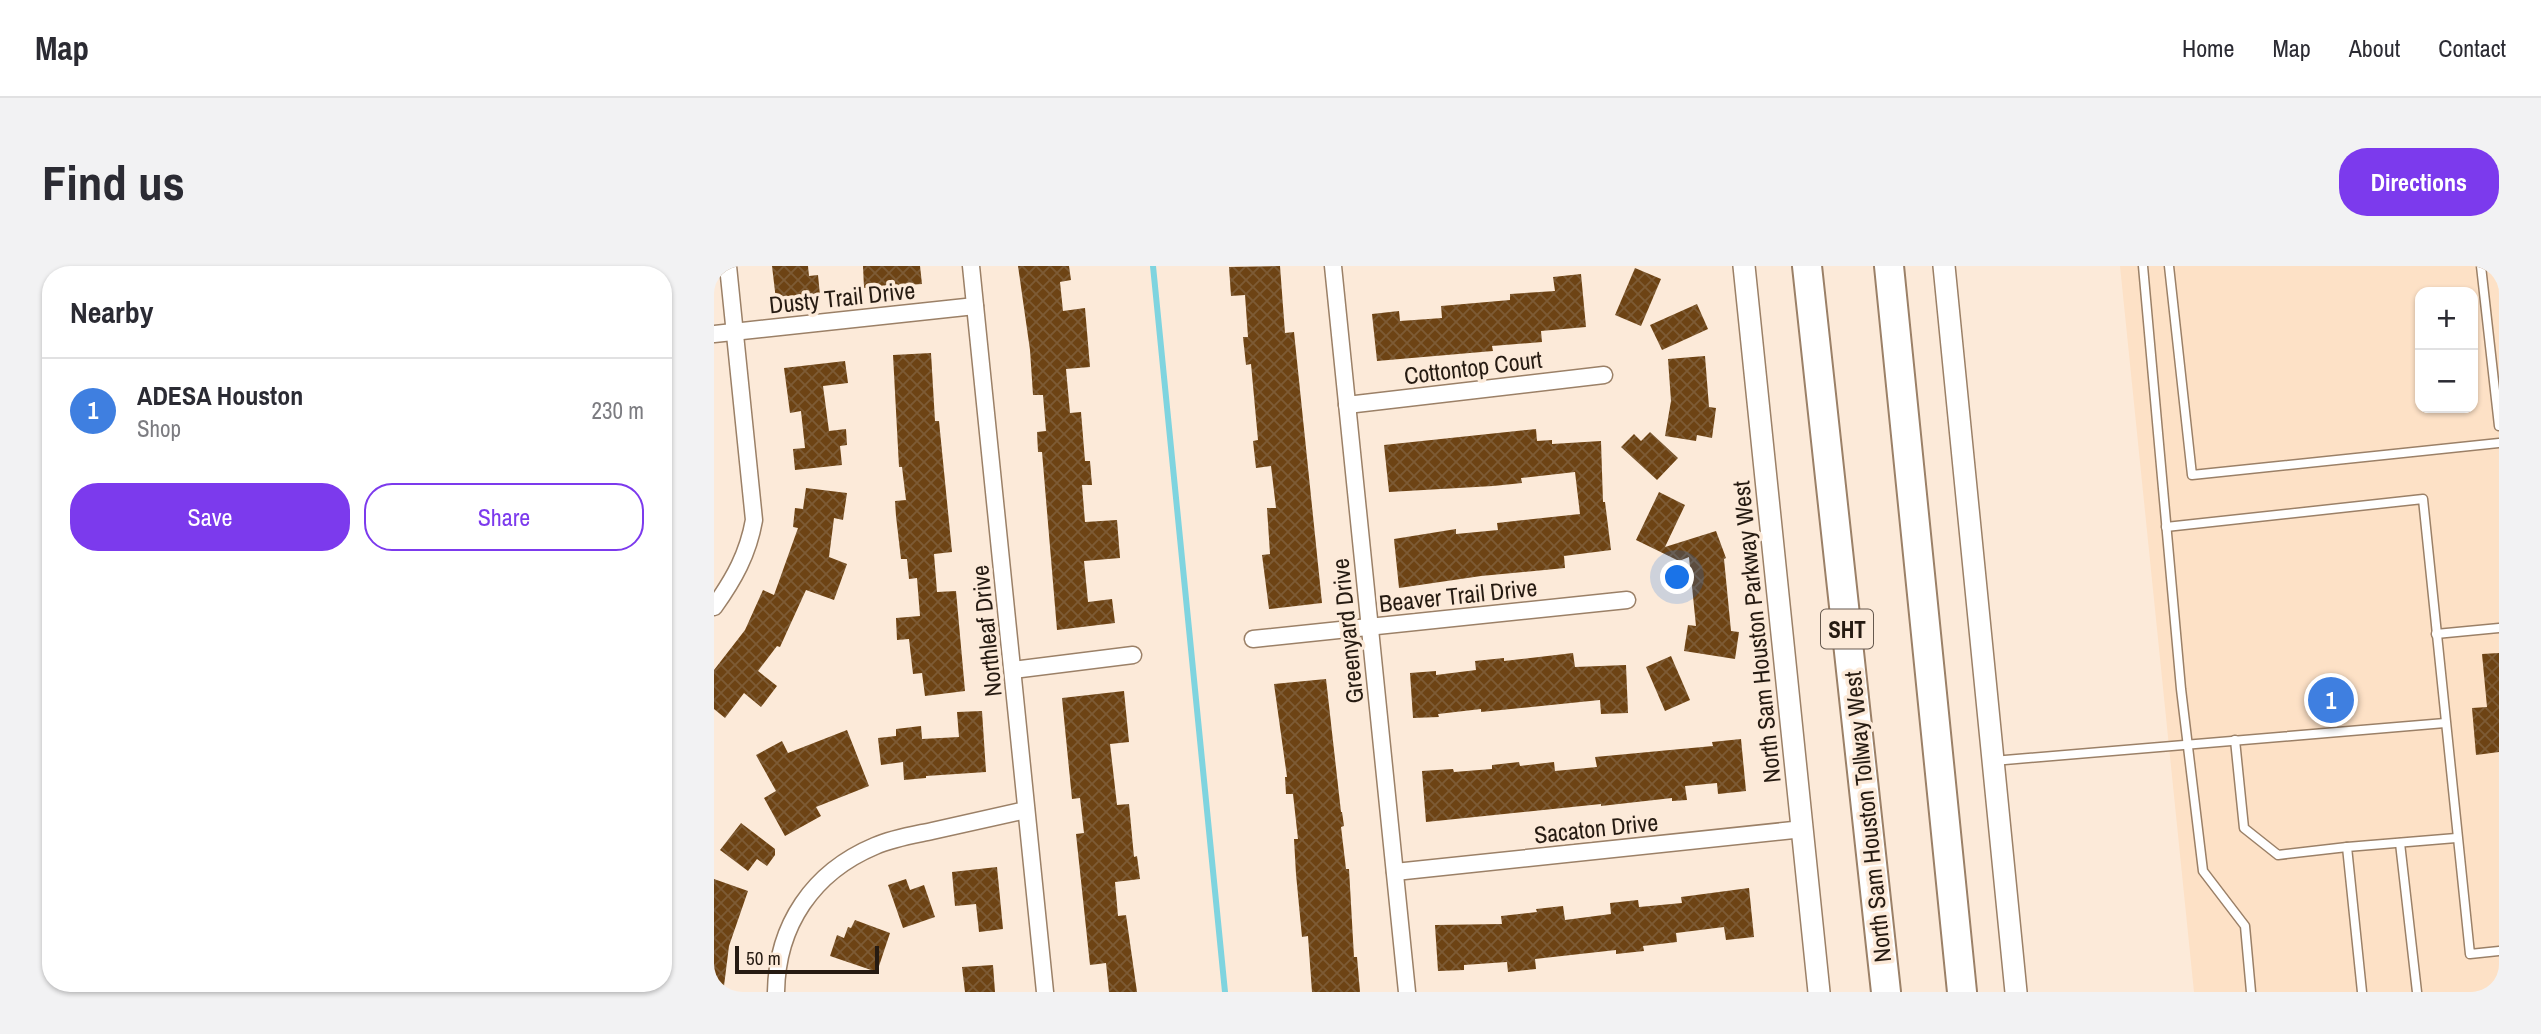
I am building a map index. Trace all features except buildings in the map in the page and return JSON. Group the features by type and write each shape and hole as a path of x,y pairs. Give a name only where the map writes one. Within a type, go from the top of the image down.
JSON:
{"highway":[{"name":"North Sam Houston Tollway West","path":"1807,266 1886,992"},
{"path":"1889,266 1962,992"}],"main road":[{"name":"North Sam Houston Parkway West","path":"1744,266 1819,992"},
{"path":"1944,266 2016,992"}],"street":[{"path":"714,607 741,566 750,543 754,520 728,266"},
{"name":"Northleaf Drive","path":"971,266 1045,992"},
{"name":"Greenyard Drive","path":"1333,266 1407,992"},
{"name":"Dusty Trail Drive","path":"714,334 975,306"},
{"name":"Cottontop Court","path":"1347,405 1604,375"},
{"name":"Beaver Trail Drive","path":"1253,639 1627,600"},
{"path":"1013,670 1133,655"},
{"path":"776,992 779,961 793,917 819,882 836,868 875,846 897,838 1026,810"},
{"name":"Sacaton Drive","path":"1395,872 1803,829"}],"lane":[{"path":"2143,266 2187,745 2203,871 2245,926 2251,992"},
{"path":"2169,266 2192,475 2499,443"},
{"path":"2481,266 2499,426"},
{"path":"2166,527 2423,499 2470,954 2499,951"},
{"path":"2436,634 2499,628"},
{"path":"1993,761 2445,723"},
{"path":"2235,740 2244,828 2278,855 2456,838"},
{"path":"2400,843 2417,992"},
{"path":"2347,847 2362,992"}],"shaded area":[{"path":"2120,266 2499,266 2499,992 2194,992"}],"waterway":[{"path":"1153,266 1225,992"}],"place":[{"name":"ADESA Houston","path":"2331,700"}]}
